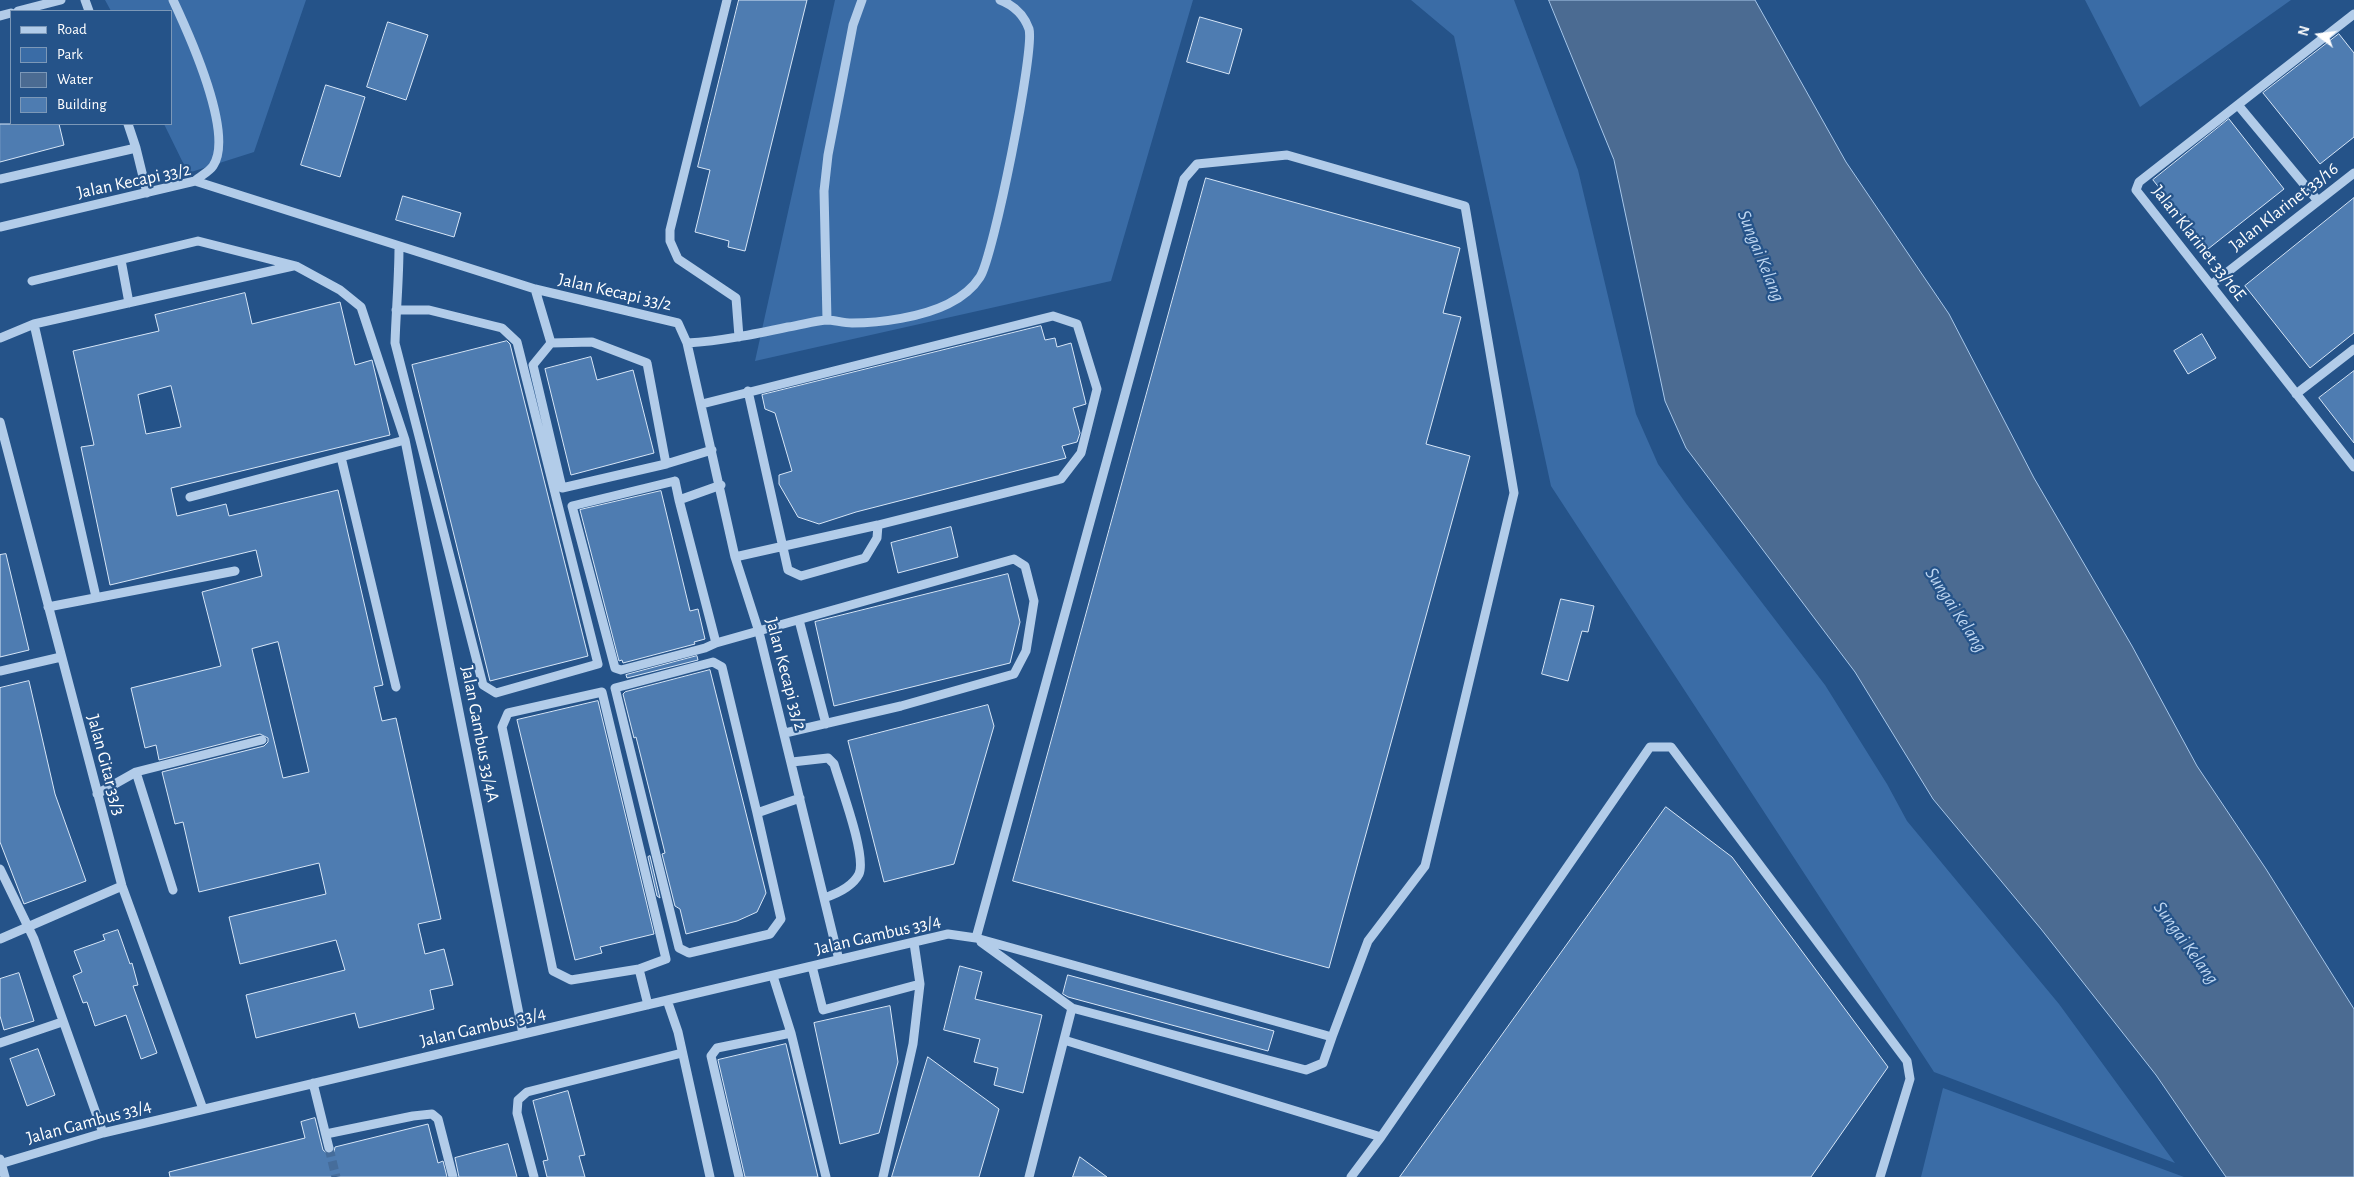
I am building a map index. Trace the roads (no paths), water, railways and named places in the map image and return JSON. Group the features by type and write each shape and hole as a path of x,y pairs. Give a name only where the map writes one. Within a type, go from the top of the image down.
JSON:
{"street":[{"path":"22,10 61,0"},
{"path":"173,0 192,40 216,115 219,140 213,166 195,181"},
{"path":"727,0 670,230 670,241 678,259 736,298 739,336"},
{"path":"826,320 824,191 828,155 853,25 862,0"},
{"path":"688,343 826,320 850,323 879,322 928,311 949,304 969,290 980,277 994,237 1021,98 1030,39 1028,29 1019,12 1011,5 1000,0"},
{"name":"Jalan Klarinet 33/16E","path":"2353,16 2139,182 2136,190 2354,467"},
{"path":"2238,105 2318,201"},
{"path":"128,125 147,193"},
{"path":"0,179 136,148"},
{"path":"1287,156 1465,206 1514,493 1425,866 1368,941 1323,1063 1306,1070 1072,1008 976,938 1184,179 1197,164 1287,156"},
{"name":"Jalan Klarinet 33/16","path":"2211,285 2354,173"},
{"name":"Jalan Kecapi 33/2","path":"0,227 195,181 535,290 678,324 688,343 721,484 735,557 759,632 839,960"},
{"name":"Jalan Gambus 33/4A","path":"32,281 198,241 296,266 340,290 361,307 405,440 523,1034"},
{"path":"396,310 430,310 502,328 517,342 598,664 496,693 483,685 395,343 396,310 399,247"},
{"path":"121,260 129,303"},
{"path":"0,338 34,324 296,266"},
{"path":"535,290 551,343"},
{"path":"702,404 1053,316 1077,324 1097,389 1082,453 1061,479 878,526 735,557"},
{"path":"34,324 96,597"},
{"path":"666,464 647,363 592,342 551,343 533,365 562,488 666,464 712,450"},
{"path":"2296,394 2354,349"},
{"path":"748,391 788,570 801,576 865,558 877,538 878,526"},
{"name":"Jalan Gitar 33/3","path":"0,422 122,886 204,1109"},
{"path":"190,497 405,440"},
{"path":"341,457 396,687"},
{"path":"716,643 675,481 572,506 615,668 621,670 705,648 716,643 1014,559 1025,566 1034,601 1026,651 1014,674 901,706 785,733"},
{"path":"679,500 721,484"},
{"path":"48,607 234,571"},
{"path":"799,620 826,724"},
{"path":"0,671 62,657"},
{"path":"713,662 722,667 757,813 781,919 770,934 689,953 679,948 615,688 713,662"},
{"path":"602,692 666,959 639,969 571,980 553,971 502,727 508,713 602,692"},
{"path":"97,794 136,772 262,740"},
{"path":"1351,1177 1381,1137 1650,747 1671,747 1906,1061 1910,1078 1880,1177"},
{"path":"792,762 828,758 834,764 861,855 859,874 840,893 824,898"},
{"path":"136,772 173,890"},
{"path":"757,813 800,798"},
{"path":"0,869 28,927 103,1132"},
{"path":"0,939 122,886"},
{"name":"Jalan Gambus 33/4","path":"1,1162 103,1132 948,934 976,938 1332,1037"},
{"path":"883,1177 913,1044 920,984 914,943"},
{"path":"812,966 823,1010 920,984"},
{"path":"639,969 648,1005"},
{"path":"773,976 791,1032 826,1177"},
{"path":"667,1000 678,1032 710,1177"},
{"path":"1029,1177 1072,1008"},
{"path":"0,1043 62,1022"},
{"path":"739,1177 711,1056 716,1048 791,1032"},
{"path":"1064,1040 1381,1137"},
{"path":"534,1177 517,1113 518,1100 527,1092 682,1053"},
{"path":"313,1083 329,1148"},
{"path":"326,1134 413,1116 432,1114 438,1119 453,1177"},
{"path":"1,1162 6,1177"}],"water":[{"name":"Sungai Kelang","path":"1549,0 1755,0 1846,162 1949,314 2034,478 2132,646 2197,766 2266,869 2354,1009 2354,1177 2226,1177 2156,1075 2041,929 1933,799 1855,672 1686,448 1665,401 1614,160"}],"tunnel":[{"path":"329,1148 336,1177"}]}
